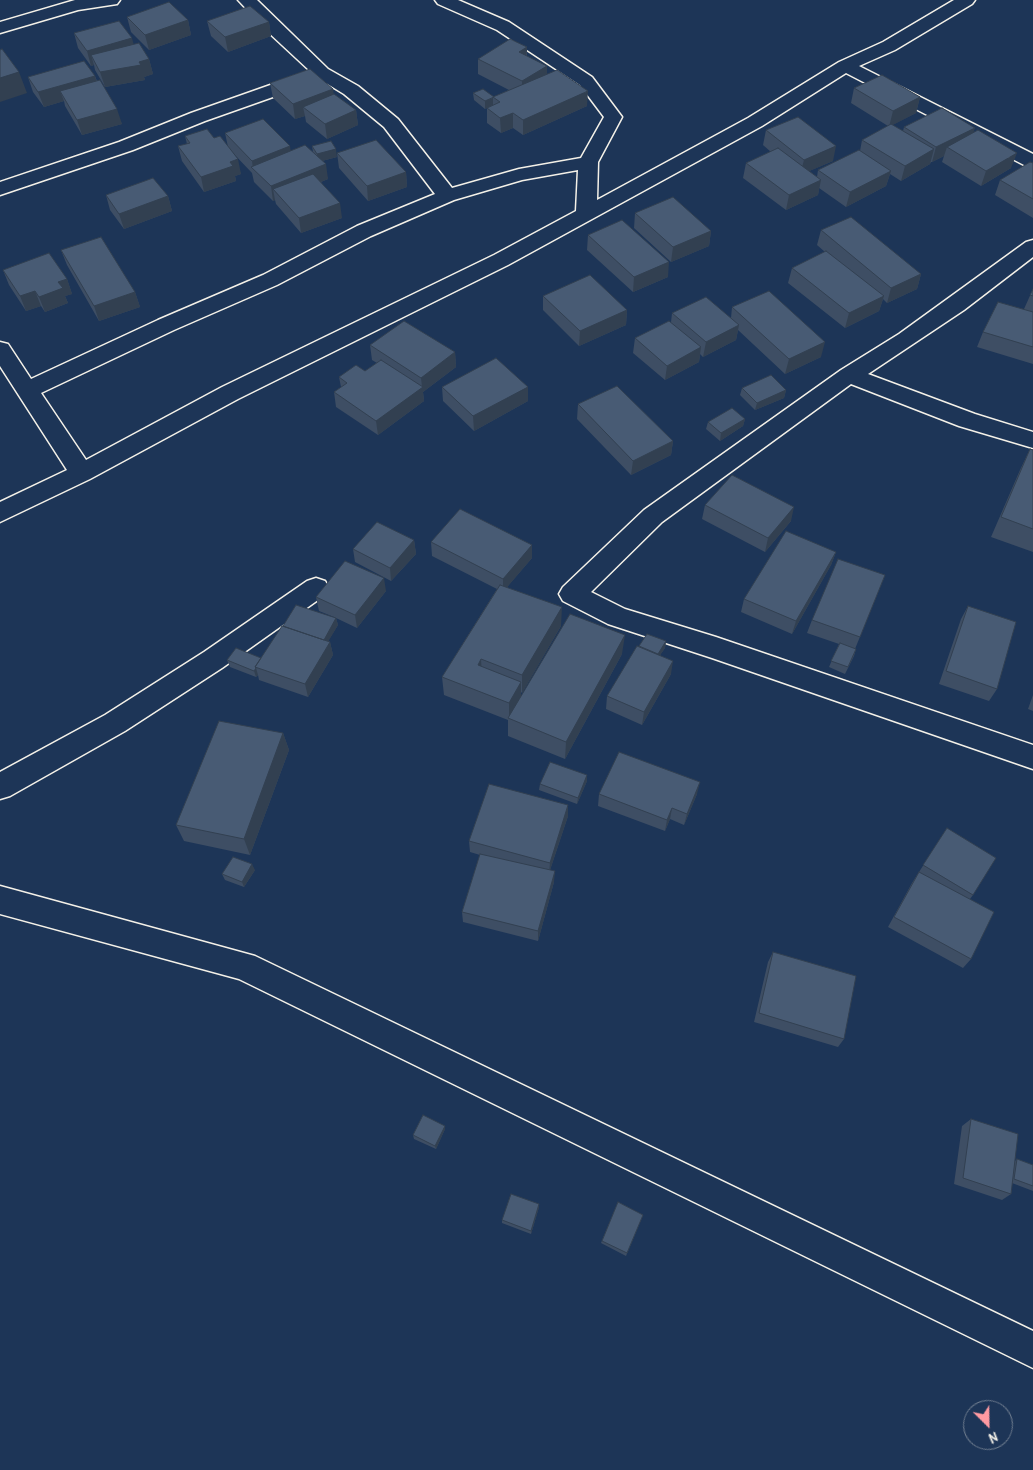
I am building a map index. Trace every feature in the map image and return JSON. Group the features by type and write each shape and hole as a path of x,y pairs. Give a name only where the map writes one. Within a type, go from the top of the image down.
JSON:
{"street":[{"path":"0,28 71,2 111,0"},
{"path":"247,0 322,73 350,90 391,123 447,196"},
{"path":"444,0 503,26 586,81 613,117 588,162 586,214"},
{"path":"0,513 82,473 230,393 501,260 756,122 845,66 889,46 966,0"},
{"path":"845,66 1033,162"},
{"path":"0,189 126,146 198,117 322,73"},
{"path":"26,390 166,325 270,280 364,231 447,196 519,175 588,162"},
{"path":"1033,247 907,339 849,375 653,516 572,594 617,618 716,648 1033,757"},
{"path":"0,349 82,473"},
{"path":"849,375 967,420 1033,440"},
{"path":"0,787 114,723 213,660 316,588"},
{"path":"0,900 244,966 1033,1350"}],"building":[{"path":"169,2 188,20 145,35 127,17"},
{"path":"250,6 269,22 225,37 207,21"},
{"path":"119,21 132,38 87,51 74,33"},
{"path":"510,39 527,47 519,52 547,66 522,81 478,59"},
{"path":"139,43 149,59 139,62 141,65 100,72 91,55"},
{"path":"2,49 19,72 0,78 0,50"},
{"path":"84,61 95,76 38,92 28,77"},
{"path":"310,69 333,89 293,104 270,83"},
{"path":"557,70 588,91 523,120 513,113 500,118 487,108 500,102 493,97"},
{"path":"882,75 920,97 893,111 854,88"},
{"path":"100,80 117,109 77,120 60,91"},
{"path":"483,89 494,97 485,101 473,93"},
{"path":"334,94 356,110 325,124 303,107"},
{"path":"942,108 975,128 936,147 904,127"},
{"path":"798,117 836,146 804,160 766,130"},
{"path":"263,119 290,146 252,161 225,133"},
{"path":"891,124 934,149 905,166 862,140"},
{"path":"207,129 214,138 220,136 238,159 230,162 233,166 201,177 178,146 190,143 185,136"},
{"path":"978,130 1017,153 986,171 947,147"},
{"path":"376,140 406,172 367,186 337,153"},
{"path":"331,141 336,149 317,154 312,146"},
{"path":"305,145 326,164 271,186 251,167"},
{"path":"778,148 821,180 789,195 746,163"},
{"path":"859,150 891,171 850,192 818,170"},
{"path":"1030,162 1033,163 1033,199 1000,180"},
{"path":"313,174 340,203 299,218 273,189"},
{"path":"153,178 168,196 119,214 106,195"},
{"path":"673,197 711,231 673,247 635,213"},
{"path":"851,217 921,274 891,288 821,230"},
{"path":"622,220 669,262 634,277 588,235"},
{"path":"101,237 135,292 94,306 61,250"},
{"path":"826,251 884,296 849,313 792,268"},
{"path":"49,253 67,279 58,282 63,288 39,297 35,291 20,296 3,270"},
{"path":"590,275 627,310 580,331 543,296"},
{"path":"769,291 825,342 789,359 732,307"},
{"path":"706,297 739,325 706,342 672,313"},
{"path":"998,302 1033,312 1033,347 983,332"},
{"path":"404,321 455,352 421,378 370,345"},
{"path":"669,321 701,347 667,366 635,338"},
{"path":"496,358 528,387 473,416 442,387"},
{"path":"381,360 423,387 376,421 334,392 347,383 339,377 356,365 365,371"},
{"path":"771,375 786,390 757,403 742,388"},
{"path":"617,386 673,441 633,461 578,404"},
{"path":"732,408 745,419 721,433 708,422"},
{"path":"1030,449 1033,450 1033,529 1001,517"},
{"path":"732,475 794,507 768,538 705,505"},
{"path":"460,509 532,545 503,579 431,542"},
{"path":"377,522 414,540 390,568 353,549"},
{"path":"786,531 836,552 796,621 744,599"},
{"path":"838,559 885,575 860,637 812,620"},
{"path":"345,561 384,578 355,615 316,597"},
{"path":"500,585 562,607 522,675 481,659 478,665 521,682 509,703 442,677"},
{"path":"296,605 336,618 324,640 283,626"},
{"path":"968,606 1016,622 997,689 946,671"},
{"path":"570,614 625,635 566,742 508,718"},
{"path":"282,626 330,642 305,684 255,667"},
{"path":"647,634 666,641 658,654 639,646"},
{"path":"840,643 856,649 848,667 831,661"},
{"path":"637,646 673,661 644,712 607,696"},
{"path":"236,648 261,658 254,671 227,660"},
{"path":"219,721 283,733 244,839 176,825"},
{"path":"619,752 700,782 687,814 672,808 667,820 599,794"},
{"path":"550,762 587,775 578,798 540,784"},
{"path":"489,784 568,805 550,863 469,841"},
{"path":"947,828 996,858 973,895 923,865"},
{"path":"480,854 555,871 538,931 462,912"},
{"path":"233,857 252,864 242,882 222,874"},
{"path":"919,872 994,912 971,959 894,917"},
{"path":"773,952 856,976 844,1039 759,1013"},
{"path":"423,1115 445,1126 435,1146 413,1135"},
{"path":"971,1119 1018,1134 1011,1194 963,1178"},
{"path":"1017,1159 1033,1165 1033,1186 1014,1179"},
{"path":"511,1194 539,1204 531,1231 502,1220"},
{"path":"618,1202 643,1215 627,1253 602,1241"}]}
